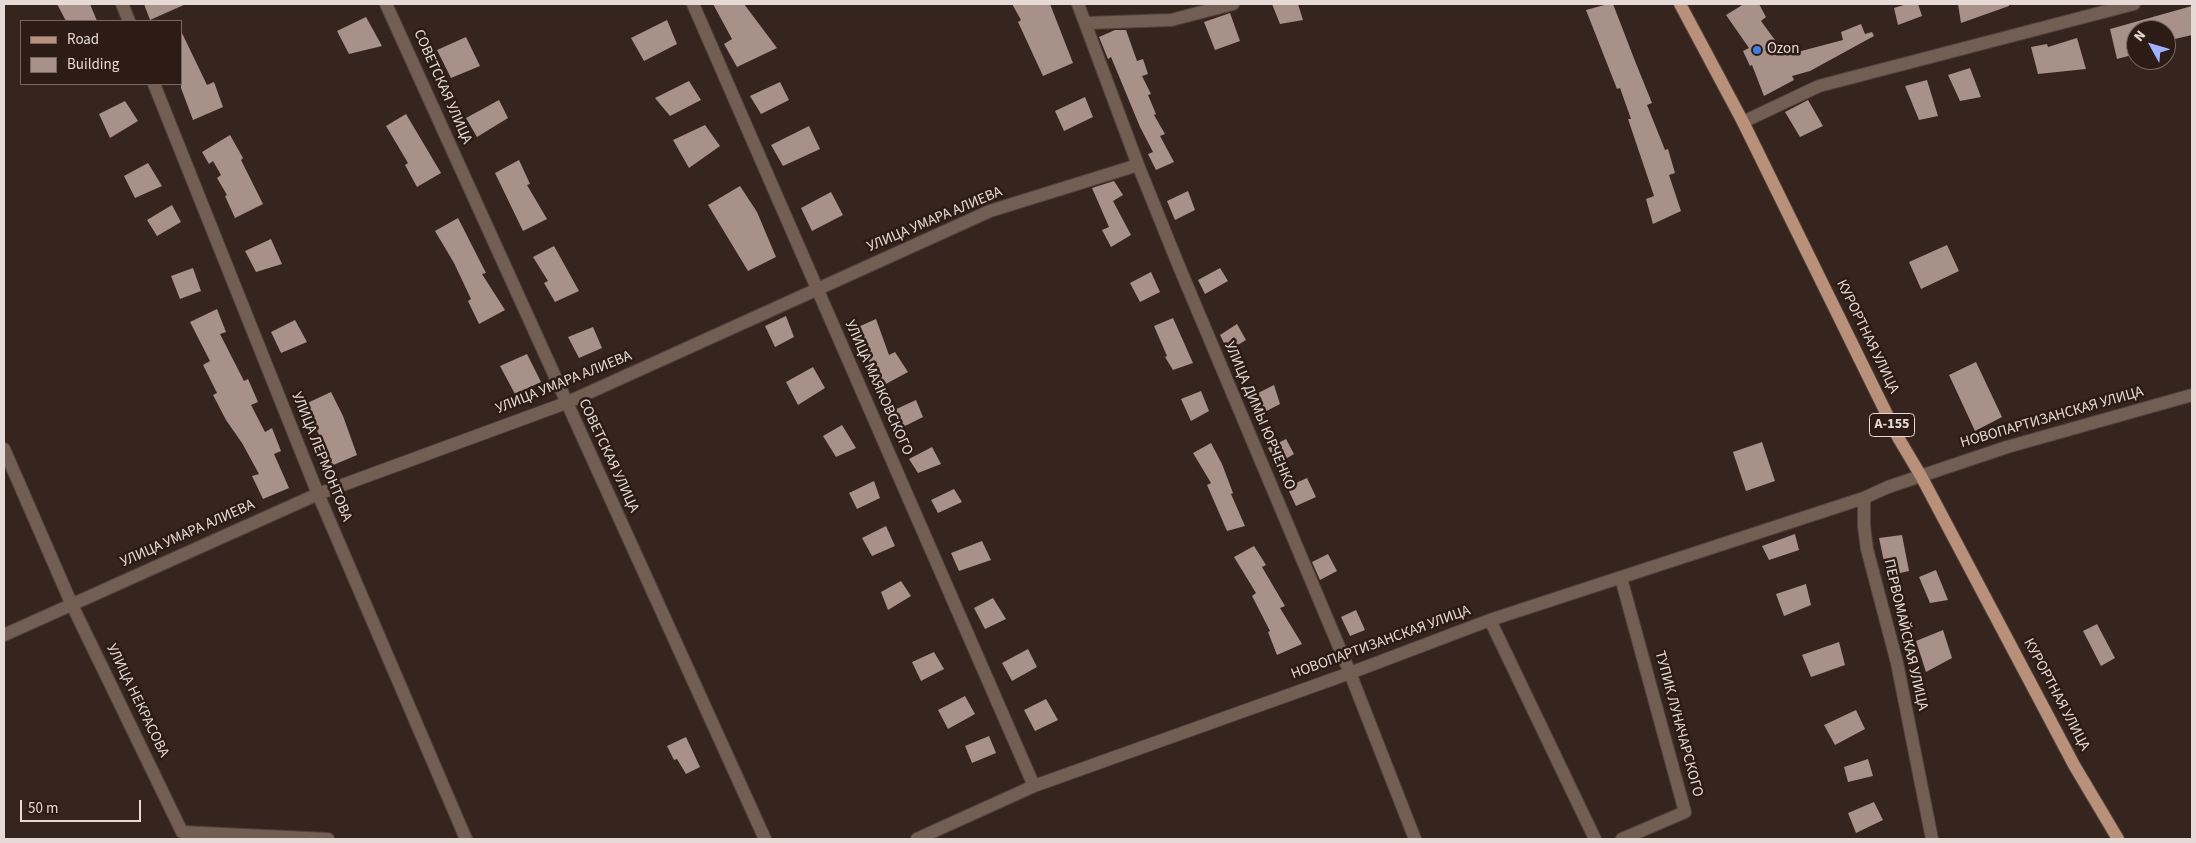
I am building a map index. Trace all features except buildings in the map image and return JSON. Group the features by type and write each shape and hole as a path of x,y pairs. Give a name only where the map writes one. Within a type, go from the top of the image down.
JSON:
{"main road":[{"name":"КУРОРТНАЯ УЛИЦА","path":"1680,4 1743,122 1899,439 1921,476 2074,765 2118,839"}],"street":[{"path":"122,4 129,20"},
{"name":"СОВЕТСКАЯ УЛИЦА","path":"386,4 765,839"},
{"name":"УЛИЦА МАЯКОВСКОГО","path":"693,4 1034,786"},
{"name":"УЛИЦА ДИМЫ ЮРЧЕНКО","path":"1078,4 1087,23 1138,165 1350,673 1415,839"},
{"path":"1087,23 1171,20 1233,4"},
{"path":"1743,122 1819,86 2134,4"},
{"name":"УЛИЦА ЛЕРМОНТОВА","path":"154,85 318,494 466,839"},
{"name":"УЛИЦА УМАРА АЛИЕВА","path":"4,635 318,494 566,403 990,211 1138,165"},
{"name":"НОВОПАРТИЗАНСКАЯ УЛИЦА","path":"1921,476 2007,447 2192,395"},
{"name":"УЛИЦА НЕКРАСОВА","path":"4,449 72,605 182,832 328,839"},
{"path":"1864,498 1888,487 1921,476"},
{"name":"НОВОПАРТИЗАНСКАЯ УЛИЦА","path":"917,839 1034,786 1350,673 1490,620 1864,498"},
{"name":"ПЕРВОМАЙСКАЯ УЛИЦА","path":"1864,498 1864,526 1867,549 1897,663 1932,839"},
{"name":"ТУПИК ЛУНАЧАРСКОГО","path":"1621,578 1685,812 1622,839"},
{"path":"1490,620 1595,839"}],"place":[{"name":"Ozon","path":"1757,50"}]}
